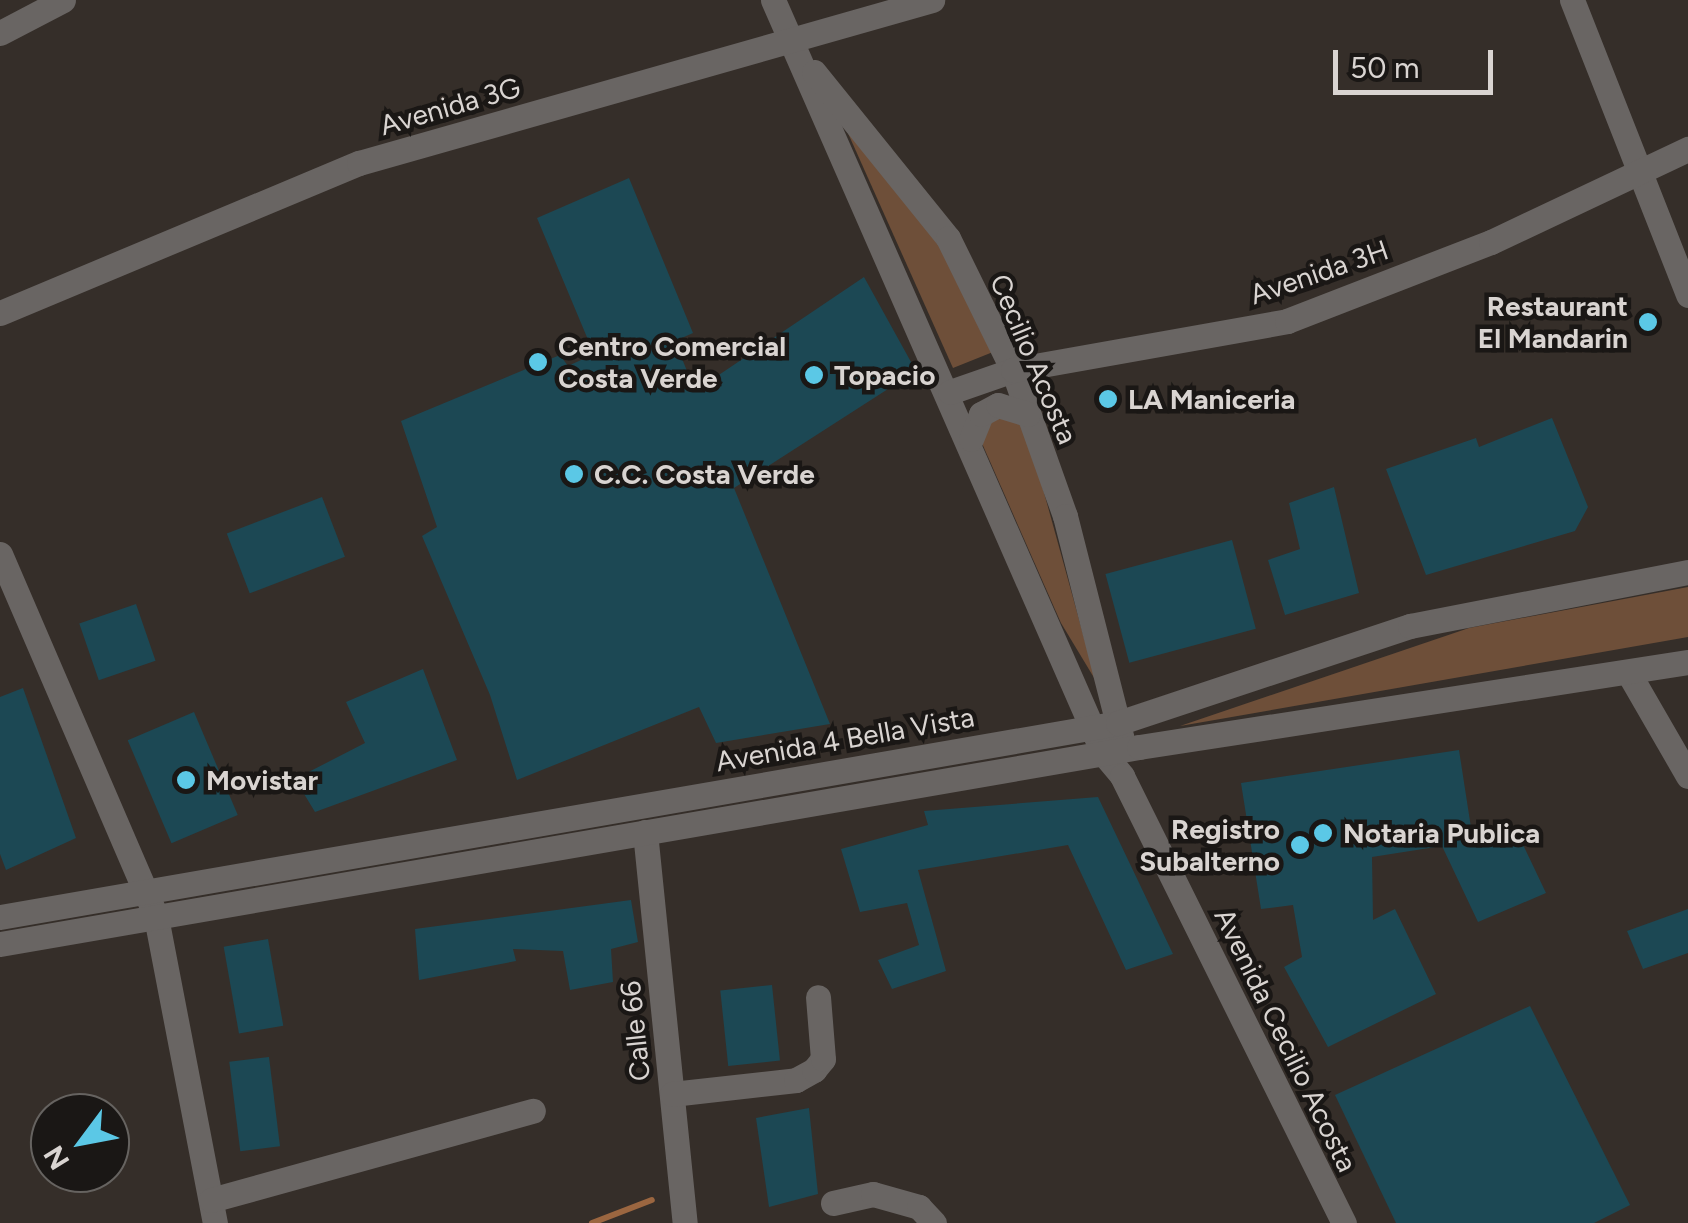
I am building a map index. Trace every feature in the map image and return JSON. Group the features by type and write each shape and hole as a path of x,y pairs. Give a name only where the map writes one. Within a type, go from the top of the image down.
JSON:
{"street":[{"path":"0,34 64,0"},
{"path":"760,0 790,42"},
{"name":"Cecilio Acosta","path":"773,0 971,439 1092,728 1114,751"},
{"name":"Avenida 3G","path":"0,314 359,163 932,0"},
{"path":"1572,0 1688,296"},
{"name":"Cecilio Acosta","path":"790,42 948,238 1013,370 1065,516 1118,723 1114,751"},
{"name":"Avenida 3H","path":"950,392 1013,370 1287,320 1491,242 1688,149"},
{"path":"971,439 981,414 998,405 1028,414"},
{"path":"0,554 156,917 213,1212 533,1111"},
{"name":"Avenida 4 Bella Vista","path":"0,917 1118,723 1410,626 1688,572"},
{"name":"Avenida 4 Bella Vista","path":"0,944 1114,751 1688,662"},
{"path":"1628,672 1688,776"},
{"name":"Avenida Cecilio Acosta","path":"1114,751 1122,776 1342,1222"},
{"name":"Calle 66","path":"646,832 685,1223"},
{"path":"672,1094 796,1080 814,1070 823,1059 818,997"},
{"path":"833,1203 874,1194 919,1207 934,1223"}],"shaded area":[{"path":"843,122 941,243 993,352 953,368"},
{"path":"1004,412 1024,420 1096,681 1061,623 981,441 988,418"},
{"path":"1688,587 1688,637 1180,726 1469,628"}],"building":[{"name":"C.C. Costa Verde","path":"629,178 693,333 675,341 695,391 864,277 916,371 734,488 830,724 716,743 699,707 517,780 490,695 422,536 437,527 401,421 560,355 568,366 594,354 537,218"},
{"path":"1552,418 1588,507 1575,531 1426,575 1386,469 1476,438 1479,447"},
{"path":"1334,487 1359,593 1285,615 1268,560 1300,549 1289,503"},
{"path":"322,497 345,557 250,593 227,534"},
{"path":"1232,540 1256,629 1129,663 1105,574"},
{"path":"136,604 156,661 99,680 79,624"},
{"path":"423,669 457,760 315,812 295,779 365,743 346,702"},
{"path":"23,688 76,838 6,870 0,854 0,697"},
{"path":"194,712 238,815 171,843 128,740"},
{"path":"1459,750 1474,847 1515,828 1546,893 1478,922 1442,846 1372,857 1373,920 1395,909 1436,994 1328,1047 1284,967 1302,957 1293,905 1261,909 1241,783"},
{"path":"1098,797 1173,954 1126,970 1068,845 918,870 946,971 892,989 878,960 919,945 907,903 860,912 841,849 928,825 924,811"},
{"path":"631,900 638,942 611,949 613,982 570,990 563,951 513,949 516,961 419,980 415,929"},
{"path":"1688,909 1688,953 1643,969 1627,931"},
{"path":"268,939 283,1026 239,1033 224,947"},
{"path":"772,985 780,1061 728,1066 720,990"},
{"path":"1530,1006 1630,1205 1594,1223 1396,1223 1335,1095"},
{"path":"269,1057 280,1146 240,1151 229,1062"},
{"path":"809,1108 818,1194 769,1207 756,1118"}],"waterway":[{"path":"592,1223 652,1200"}],"place":[{"name":"Restaurant El Mandarin","path":"1648,322"},
{"name":"Centro Comercial Costa Verde","path":"538,362"},
{"name":"Topacio","path":"814,375"},
{"name":"LA Maniceria","path":"1108,399"},
{"name":"C.C. Costa Verde","path":"574,474"},
{"name":"Movistar","path":"186,780"},
{"name":"Notaria Publica","path":"1323,833"},
{"name":"Registro Subalterno","path":"1300,845"}]}
